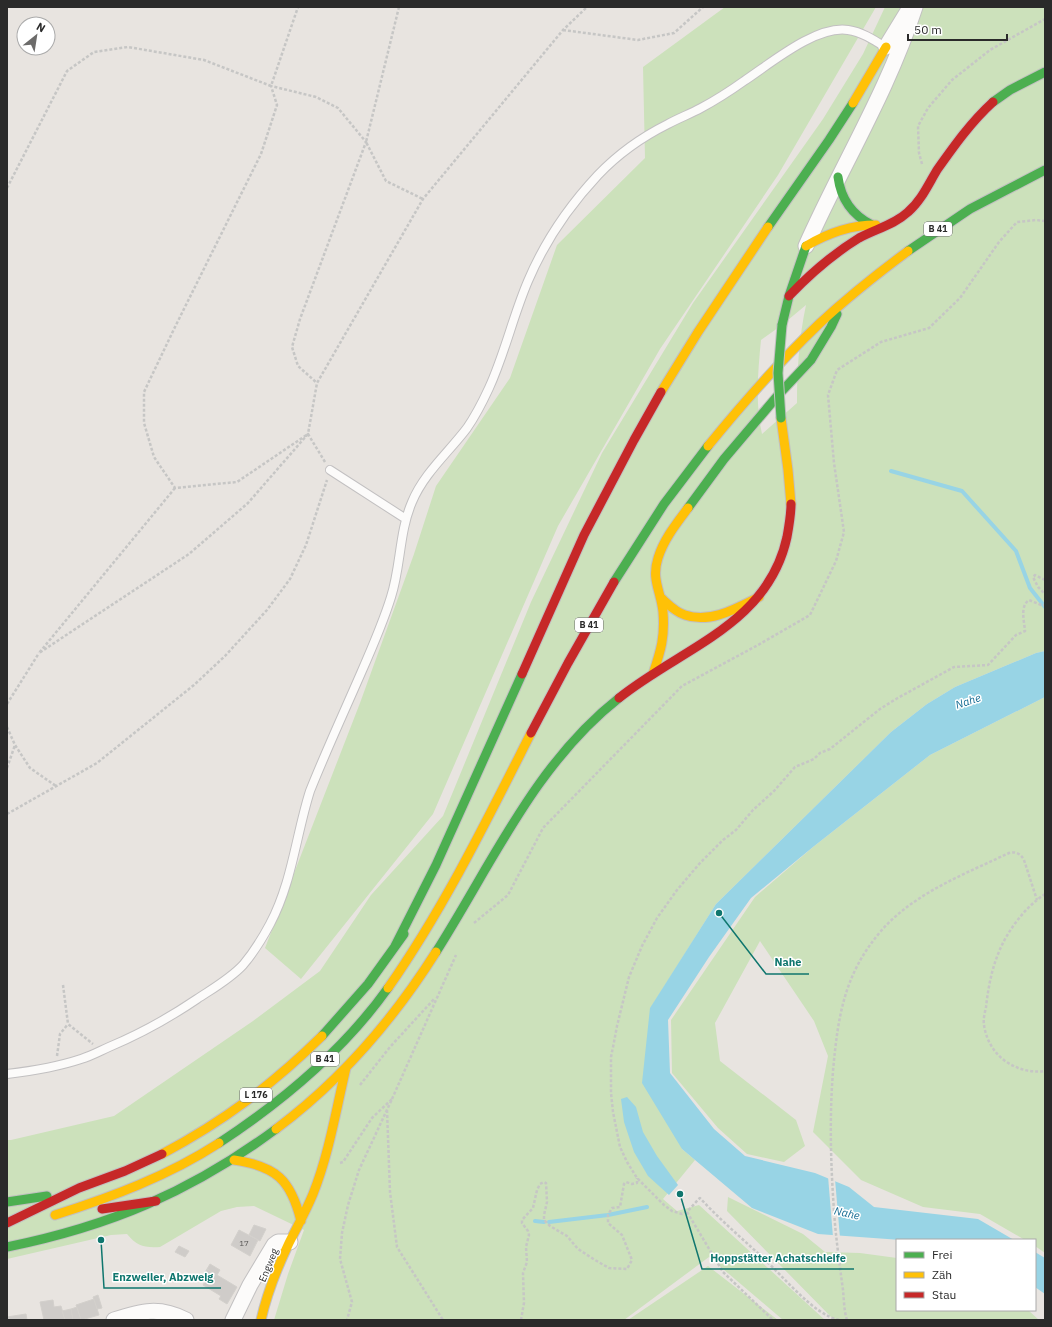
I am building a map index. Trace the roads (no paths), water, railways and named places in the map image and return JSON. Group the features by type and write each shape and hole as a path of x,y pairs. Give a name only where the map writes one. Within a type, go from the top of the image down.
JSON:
{"main road":[{"path":"395,946 436,865 572,561 627,453 664,387 698,332 759,239 859,94 886,47"},
{"path":"789,296 815,269 830,258 862,238 898,220 908,212 918,201 964,132 990,105 1020,84 1045,72"},
{"name":"B 41","path":"156,1201 52,1216 121,1192 190,1160 228,1138 288,1094 320,1065 351,1033 378,1000 433,919 499,798 566,665 631,554 659,512 719,433 771,371 808,334 885,267 944,225 997,193 1045,170"},
{"path":"838,177 840,192 847,206 858,218 872,225"},
{"path":"7,1247 75,1231 113,1219 156,1201 192,1184 234,1160 264,1140 293,1117 346,1068 388,1020 425,969 465,905 514,821 554,762 568,745 600,714 623,695 653,674 725,629 739,618 759,597 776,569 786,542 790,523 790,487 781,418 778,373 782,325 789,296 806,246 826,235 840,230 856,226 889,224"},
{"path":"653,674 662,650 664,637 663,610 656,584 656,571 658,558 667,536 724,459 775,398 811,360 831,327 841,304"},
{"path":"660,598 675,611 700,618 717,616 759,597"},
{"path":"454,863 499,798"},
{"name":"L 176","path":"7,1202 76,1189 106,1179 179,1145 212,1126 249,1100 278,1078 332,1026 364,989 431,895"},
{"name":"Engweg","path":"261,1320 271,1286 322,1171 346,1068"},
{"path":"234,1160 250,1162 266,1167 280,1177 291,1189 298,1204 301,1221"},
{"path":"7,1224 76,1189"},
{"path":"7,1224 35,1219"}],"street":[{"path":"886,47 910,7"},
{"path":"806,246 838,177 872,113 888,78 907,33 915,7"},
{"path":"233,1320 250,1285 274,1245 278,1242 290,1242"},
{"path":"114,1320 138,1313 165,1311 186,1320"}],"lane":[{"path":"7,1074 56,1066 82,1059 142,1033 187,1006 221,983 242,966 258,946 271,923 280,901 310,791 382,624 392,594 406,519 413,499 420,486 467,428 479,408 500,360 527,283 559,222 575,200 621,153 640,139 698,110 802,43 816,36 834,31 848,30 869,38 886,47"},
{"path":"330,470 406,519"}],"water":[{"path":"1045,651 1045,697 930,755 751,898 709,957 668,1020 670,1073 714,1129 745,1156 815,1173 849,1187 874,1207 978,1219 1012,1239 896,1240 818,1234 752,1208 682,1149 642,1083 650,1008 716,904 891,732 927,704 955,687 1036,653"},
{"path":"627,1097 636,1107 643,1132 657,1156 678,1185 669,1195 648,1176 634,1152 624,1122 621,1099"},
{"path":"1036,1253 1045,1258 1045,1294 1036,1288"}],"waterway":[{"path":"891,471 962,491 1016,551 1030,588 1045,607"},
{"path":"549,1222 608,1215 647,1207"},
{"path":"535,1221 544,1222"}],"place":[{"name":"Nahe","path":"719,913"},
{"name":"Hoppstätter Achatschleife","path":"680,1194"},
{"name":"Enzweiler, Abzweig","path":"101,1240"}]}
